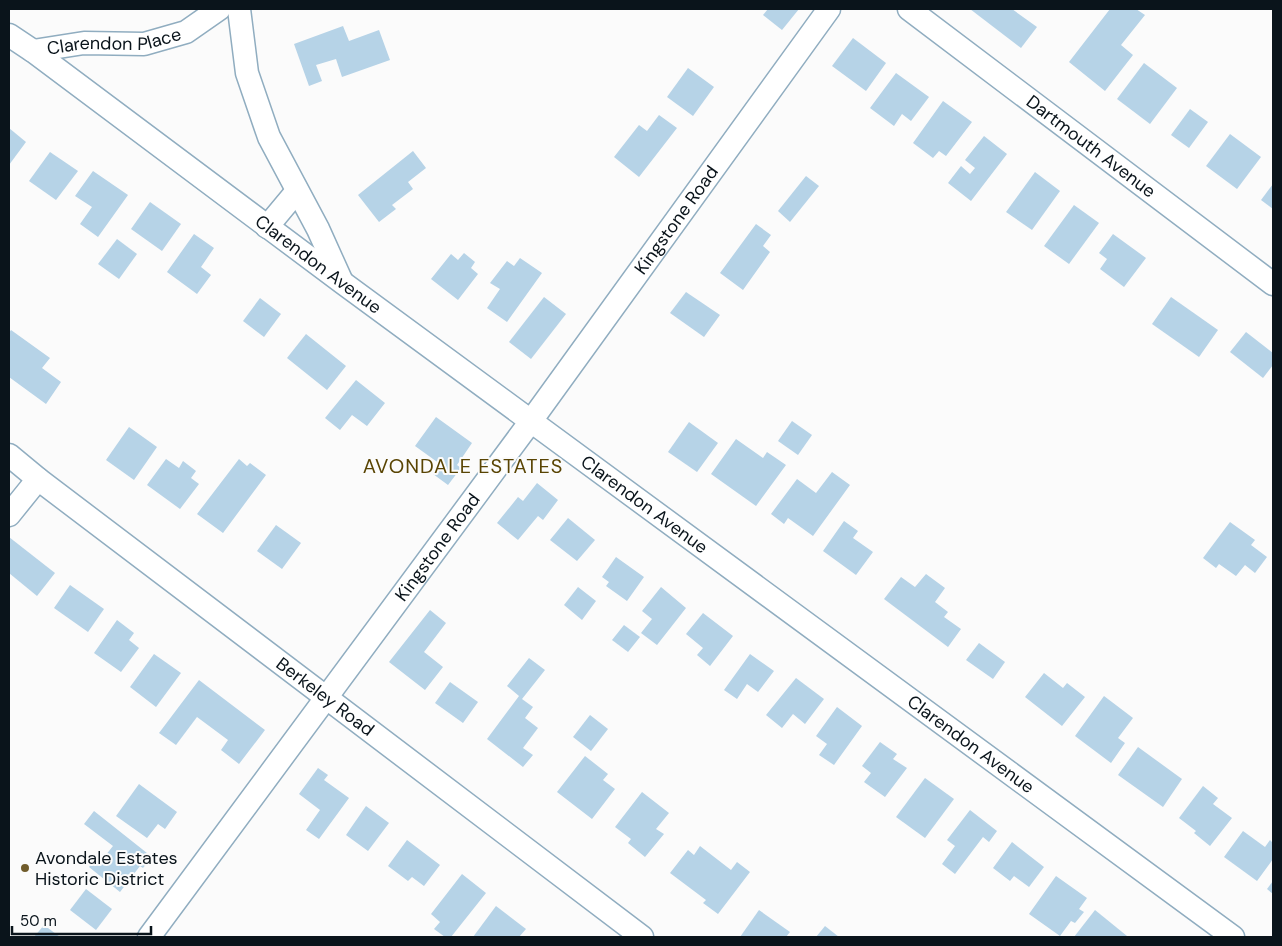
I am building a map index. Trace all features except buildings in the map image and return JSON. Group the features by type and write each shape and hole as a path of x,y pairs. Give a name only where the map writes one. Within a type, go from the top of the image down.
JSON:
{"street":[{"name":"Clarendon Place","path":"32,50 84,43 144,44 186,32 218,9"},
{"path":"239,9 247,73 269,137 318,229 343,283"},
{"name":"Kingstone Road","path":"149,937 531,421 829,9"},
{"name":"Dartmouth Avenue","path":"909,9 1273,284"},
{"name":"Clarendon Avenue","path":"9,35 32,50 267,227 1233,937"},
{"path":"267,227 297,191"},
{"name":"Berkeley Road","path":"9,455 38,479 642,937"},
{"path":"9,515 38,479"}],"place":[{"name":"Avondale Estates Historic District","path":"25,868"}],"district":[{"name":"AVONDALE ESTATES","path":"463,466"}]}
